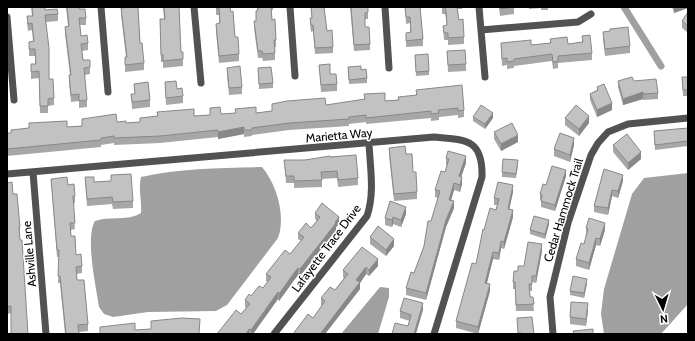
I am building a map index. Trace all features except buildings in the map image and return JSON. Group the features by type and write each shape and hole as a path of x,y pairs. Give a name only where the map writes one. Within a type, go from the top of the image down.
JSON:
{"street":[{"path":"101,7 108,92"},
{"path":"194,7 201,83"},
{"path":"290,7 295,76"},
{"path":"384,7 389,68"},
{"path":"479,7 485,77"},
{"path":"481,30 578,22 591,14"},
{"path":"7,17 14,100"},
{"name":"Cedar Hammock Trail","path":"553,334 550,296 568,223 590,155 608,132 628,124 688,118"},
{"name":"Marietta Way","path":"7,174 369,143 434,138 460,138 471,143 479,154 482,164 482,177 434,334"},
{"name":"Lafayette Trace Drive","path":"274,334 367,216 371,206 372,194 369,143"},
{"name":"Ashville Lane","path":"33,172 46,334"}],"shaded area":[{"path":"262,167 272,183 279,201 281,220 278,238 227,305 216,311 148,312 113,317 104,314 99,307 94,275 91,250 92,229 95,221 131,217 141,213 141,177 186,170"},
{"path":"688,173 688,304 661,334 604,334 601,314 604,289 632,194 644,178"},
{"path":"380,287 389,288 389,297 378,334 341,334"}],"waterway":[{"path":"624,7 661,66"}]}
